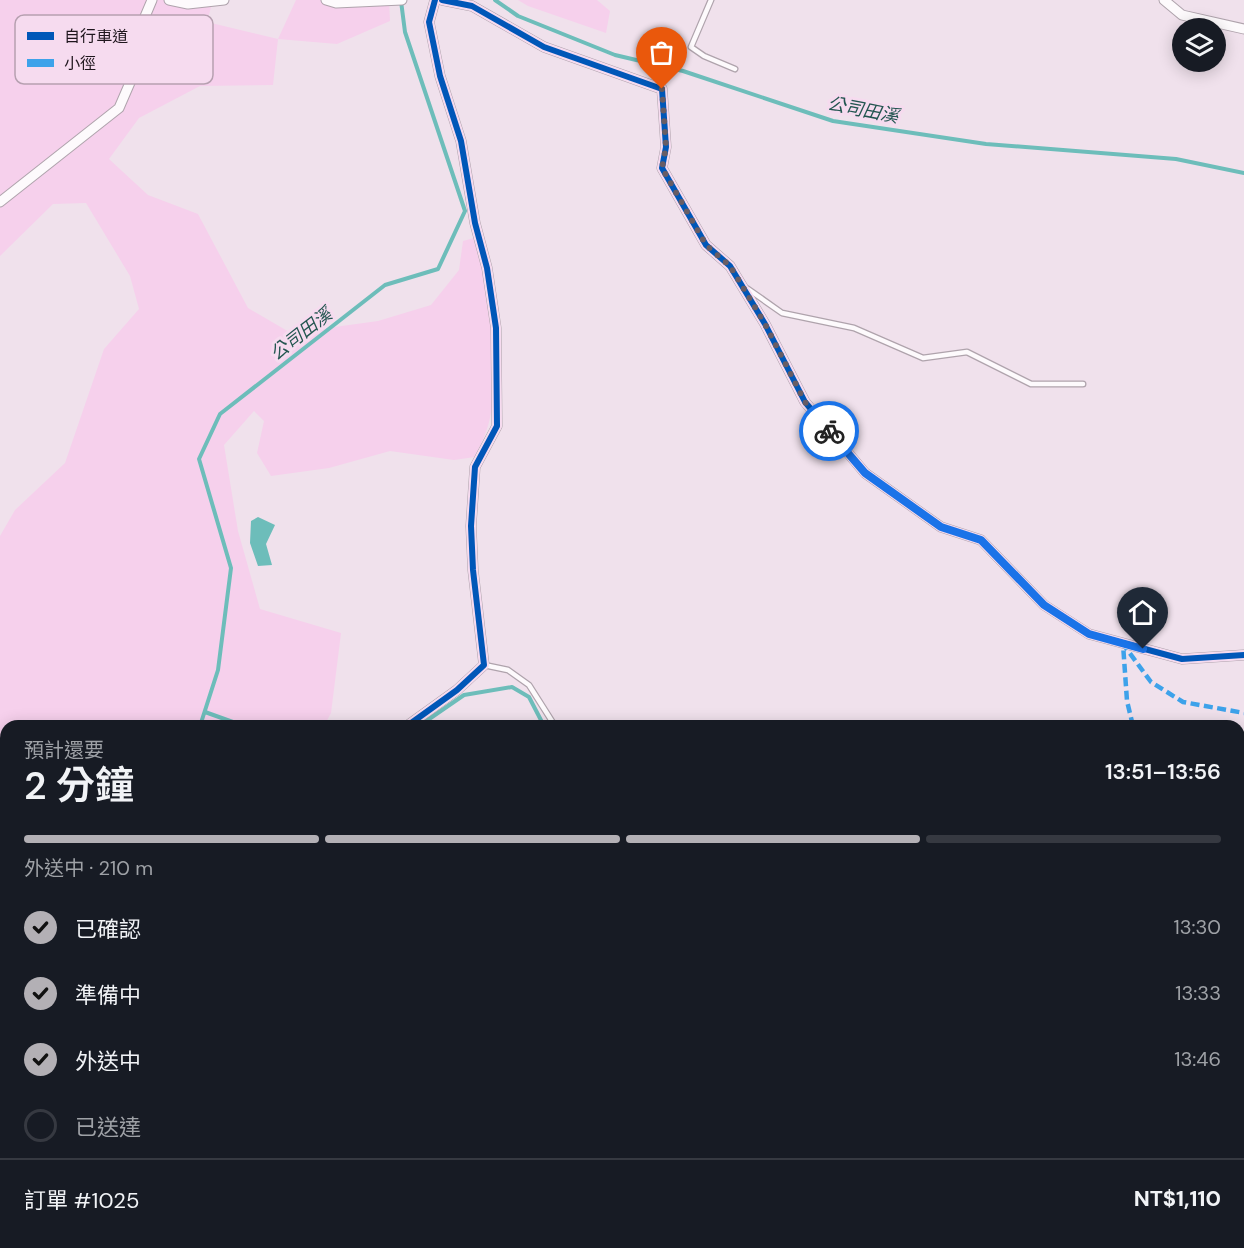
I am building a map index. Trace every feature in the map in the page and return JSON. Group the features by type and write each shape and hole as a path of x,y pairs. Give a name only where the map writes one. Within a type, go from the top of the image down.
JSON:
{"street":[{"path":"146,15 152,0"},
{"path":"169,0 188,4 224,0"},
{"path":"326,0 336,3 402,0"},
{"path":"415,720 484,665 473,570 471,526 475,467 496,426 496,328 487,268 461,141 440,76 429,22 435,0"},
{"path":"441,0 472,6 544,47 662,89 666,147 662,168 706,245 730,266 805,402 865,473 941,527 981,540 1044,605 1089,634 1182,659 1244,655"},
{"path":"1164,0 1182,15 1244,29"},
{"path":"0,202 119,108 129,84"}],"lane":[{"path":"711,0 691,47 704,56 735,69"},
{"path":"741,284 782,313 854,328 923,358 967,352 1031,384 1083,384"},
{"path":"484,665 508,670 529,685 551,720"}],"shaded area":[{"path":"0,0 213,0 209,15 15,15 15,84 213,84 213,23 278,39 273,85 200,86 139,118 109,159 148,195 198,214 248,308 291,333 378,321 431,305 459,270 463,241 474,238 485,277 494,356 494,382 489,422 475,457 454,460 390,451 329,468 271,476 257,453 264,421 254,411 224,445 238,531 260,609 341,633 331,713 327,720 0,720 0,536 15,510 65,463 104,349 139,309 130,276 86,203 53,204 0,256"},
{"path":"296,0 389,0 390,21 337,44 278,39"},
{"path":"518,0 597,0 610,11 606,33 528,6"},
{"path":"258,517 275,525 266,544 272,565 258,566 250,543 251,521"}],"waterway":[{"name":"公司田溪","path":"495,0 518,16 615,55 683,71 833,121 986,144 1176,159 1244,173"},
{"name":"公司田溪","path":"202,720 218,670 231,568 199,459 220,414 385,285 438,269 465,211 405,32 401,1"},
{"path":"428,720 464,695 512,687 529,697 541,720"},
{"path":"205,712 227,720"}],"marked path":[{"path":"1132,720 1127,701 1123,644 1151,682 1183,702 1244,713"}],"cycle path":[{"path":"415,720 457,690 484,665 473,570 471,526 475,467 497,426 496,328 487,268 475,223 461,141 440,76 429,22 435,0"},
{"path":"442,0 472,6 544,47 662,89 666,147 662,168 706,245 730,266 765,324 805,402 865,473 941,527 981,540 1044,605 1089,634 1182,659 1244,655"}],"way so far":[{"path":"662,89 666,147 662,168 706,245 730,266 765,324 805,402 829,431"}],"route":[{"path":"829,431 865,473 941,527 981,540 1044,605 1089,634 1143,649"}]}
